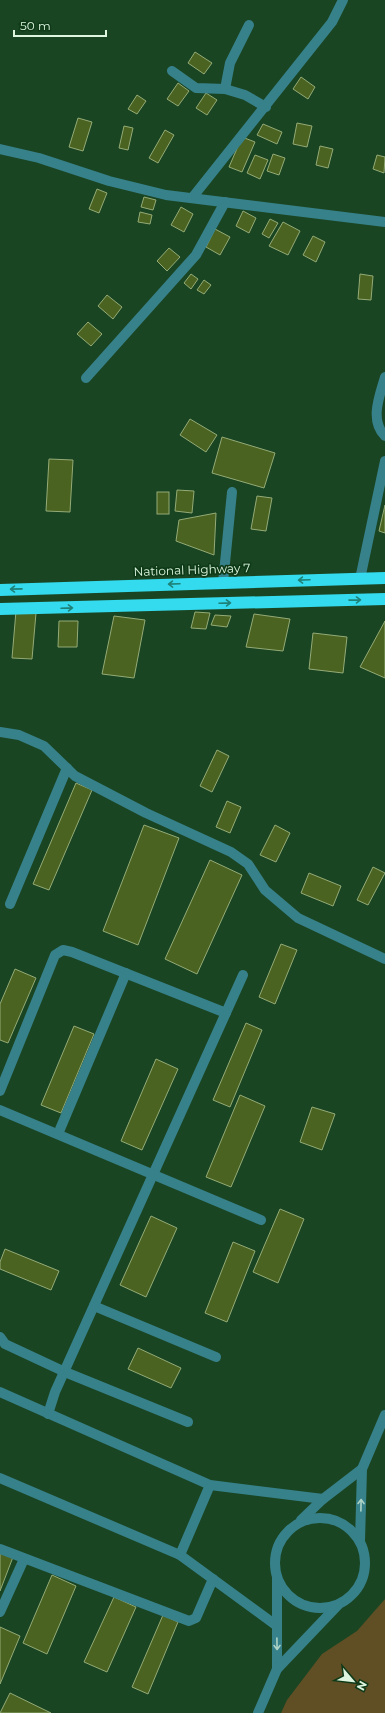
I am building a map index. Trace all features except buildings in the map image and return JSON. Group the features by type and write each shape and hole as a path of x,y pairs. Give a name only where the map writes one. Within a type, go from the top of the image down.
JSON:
{"highway":[{"name":"National Highway 7","path":"0,590 385,578"},
{"path":"322,580 322,601"},
{"path":"36,589 41,609"},
{"path":"0,609 385,600"}],"street":[{"path":"192,198 266,107 332,22 343,0"},
{"path":"225,89 230,64 249,25"},
{"path":"172,72 196,88 225,89 245,95 266,107"},
{"path":"2,153 38,158 109,181 166,195 385,222"},
{"path":"86,378 196,255 225,202"},
{"path":"385,376 378,405 376,422 380,431 385,436"},
{"path":"360,579 385,461"},
{"path":"223,583 232,492"},
{"path":"0,732 19,735 44,746 76,776 146,813 231,852 248,864 265,890 298,918 385,959"},
{"path":"10,904 67,768"},
{"path":"0,1091 55,955 63,950 72,952 226,1012"},
{"path":"58,1134 126,973"},
{"path":"48,1414 94,1306 243,975"},
{"path":"0,1110 261,1220"},
{"path":"94,1306 216,1357"},
{"path":"0,1337 5,1344 65,1372 188,1422"},
{"path":"0,1392 210,1485 323,1499"},
{"path":"360,1541 362,1469 385,1415"},
{"path":"277,1669 277,1577 275,1562 278,1547 285,1534 323,1499 362,1469"},
{"path":"0,1478 180,1555 276,1626"},
{"path":"180,1555 210,1485"},
{"path":"258,1713 277,1669 339,1605 351,1596 360,1584 365,1570 365,1555 360,1541 352,1529 339,1521 325,1518 310,1518 296,1524"},
{"path":"0,1549 189,1621 196,1618 213,1579"},
{"path":"0,1612 24,1558"},
{"path":"277,1577 284,1591 295,1601 309,1607 324,1608 339,1605"}],"shaded area":[{"path":"385,1599 385,1713 281,1713 287,1700 322,1654 357,1631"}]}
